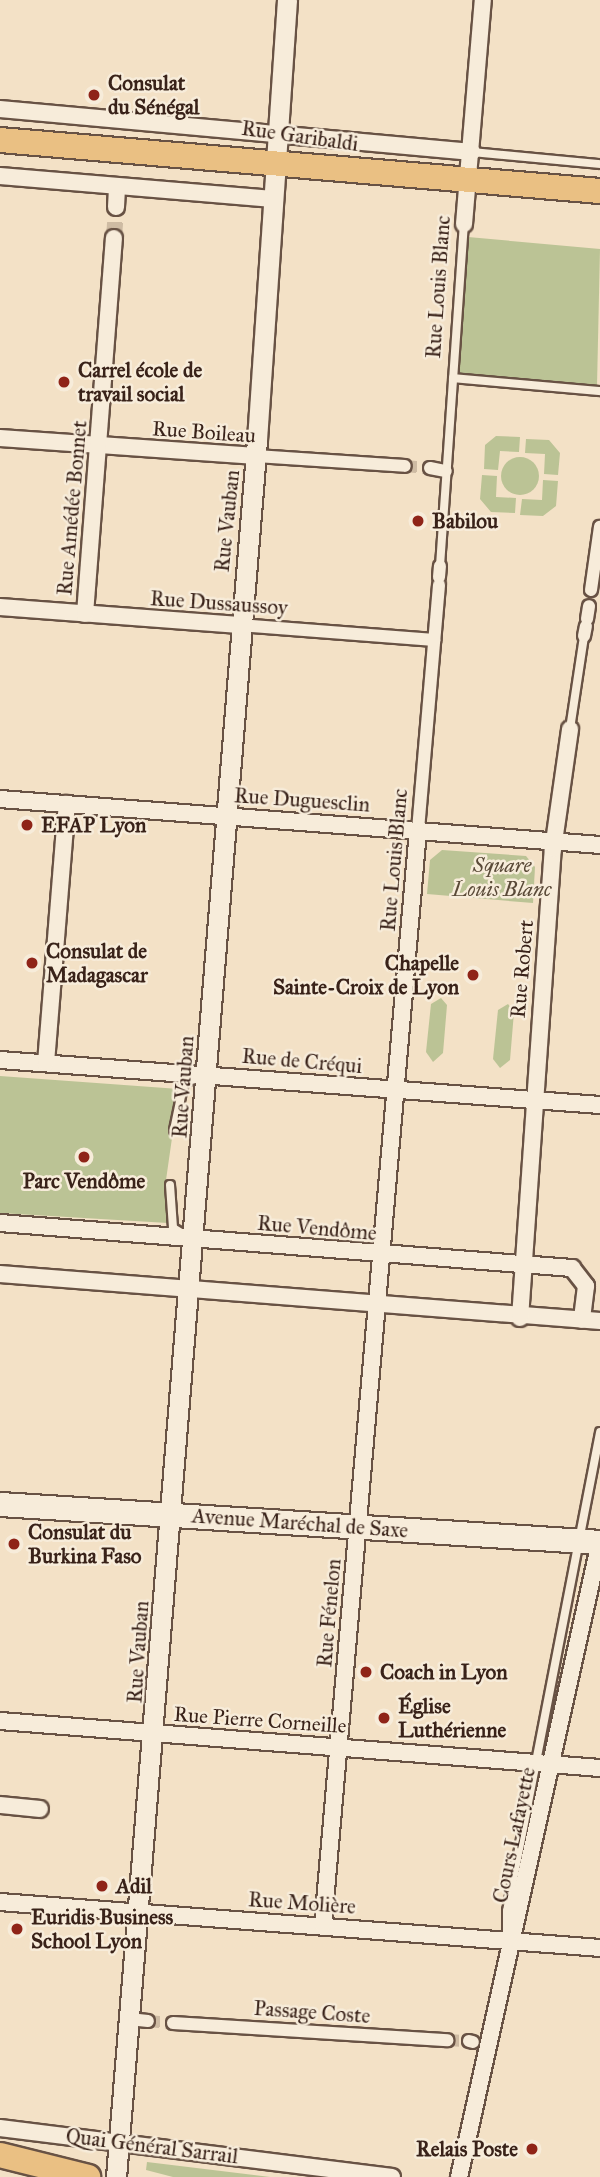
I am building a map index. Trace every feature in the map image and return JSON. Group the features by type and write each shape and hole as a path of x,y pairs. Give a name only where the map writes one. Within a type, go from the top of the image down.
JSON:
{"main road":[{"name":"Rue Garibaldi","path":"0,140 600,191"},
{"name":"Avenue Maréchal de Saxe","path":"0,1504 595,1541"},
{"name":"Quai Général Sarrail","path":"0,2155 88,2177"}],"street":[{"name":"Rue Vauban","path":"116,2177 138,2020 137,1913 155,1733 239,625 256,456 286,0"},
{"name":"Rue Louis Blanc","path":"464,224 483,0"},
{"name":"Rue Garibaldi","path":"0,109 279,131 311,141 472,152"},
{"path":"0,176 273,199"},
{"path":"116,207 117,187"},
{"name":"Rue Amédée Bonnet","path":"85,614 114,238"},
{"name":"Rue Boileau","path":"0,438 405,467"},
{"path":"430,468 446,471"},
{"path":"591,590 600,527"},
{"name":"Rue Louis Blanc","path":"378,1305 439,576"},
{"name":"Rue Dussaussoy","path":"0,607 434,640"},
{"name":"Rue Robert","path":"520,1318 532,1099 554,841 570,729"},
{"name":"Rue Duguesclin","path":"0,799 600,845"},
{"path":"46,1063 68,804"},
{"name":"Rue de Créqui","path":"0,1060 600,1105"},
{"name":"Rue Vendôme","path":"0,1223 523,1264 582,1274 582,1320"},
{"path":"0,1274 520,1318 600,1321"},
{"name":"Rue Fénelon","path":"323,1925 378,1305"},
{"name":"Cours Lafayette","path":"459,2177 507,1941 521,1915 545,1763 595,1541"},
{"name":"Rue Pierre Corneille","path":"0,1721 600,1768"},
{"path":"0,1805 40,1809"},
{"name":"Rue Molière","path":"0,1902 600,1948"},
{"name":"Passage Coste","path":"173,2023 447,2040"},
{"name":"Quai Général Sarrail","path":"0,2128 389,2177"}],"lane":[{"name":"Rue Garibaldi","path":"472,152 600,164"},
{"name":"Rue Louis Blanc","path":"439,576 464,224"},
{"path":"453,378 600,391"},
{"name":"Rue Robert","path":"570,729 586,622"},
{"path":"174,1130 184,1082 207,1074"},
{"path":"170,1185 173,1228 194,1238"},
{"path":"595,1541 600,1432"}],"green space":[{"path":"468,237 600,249 597,386 456,374"},
{"path":"496,436 520,437 519,452 500,451 498,470 484,469 485,445"},
{"path":"526,439 549,440 560,453 558,475 544,474 545,454 525,453"},
{"path":"520,457 533,463 539,476 533,489 520,495 507,489 501,476 507,463"},
{"path":"482,475 497,476 496,497 516,498 515,513 491,512 480,499"},
{"path":"543,480 558,481 556,506 543,516 520,515 522,499 542,500"},
{"name":"Square Louis Blanc","path":"442,850 526,856 535,867 533,903 427,894 430,860"},
{"path":"441,998 447,1005 443,1053 433,1062 426,1052 431,1004"},
{"path":"508,1004 514,1012 510,1060 500,1068 493,1059 498,1010"},
{"name":"Parc Vendôme","path":"0,1076 179,1089 165,1187 168,1223 0,1213"},
{"path":"147,2162 270,2177 173,2177 146,2170"}],"tunnel":[{"path":"114,238 116,207"},
{"path":"405,466 430,468"},
{"path":"148,2021 173,2023"},
{"path":"447,2040 469,2041"}],"place":[{"name":"Consulat du Sénégal","path":"94,95"},
{"name":"Carrel école de travail social","path":"64,382"},
{"name":"Babilou","path":"418,521"},
{"name":"EFAP Lyon","path":"27,825"},
{"name":"Consulat de Madagascar","path":"32,963"},
{"name":"Chapelle Sainte-Croix de Lyon","path":"473,975"},
{"name":"Parc Vendôme","path":"84,1157"},
{"name":"Consulat du Burkina Faso","path":"14,1544"},
{"name":"Coach in Lyon","path":"366,1672"},
{"name":"Église Luthérienne","path":"384,1718"},
{"name":"Adil","path":"102,1886"},
{"name":"Euridis Business School Lyon","path":"17,1929"},
{"name":"Relais Poste","path":"532,2149"}]}
